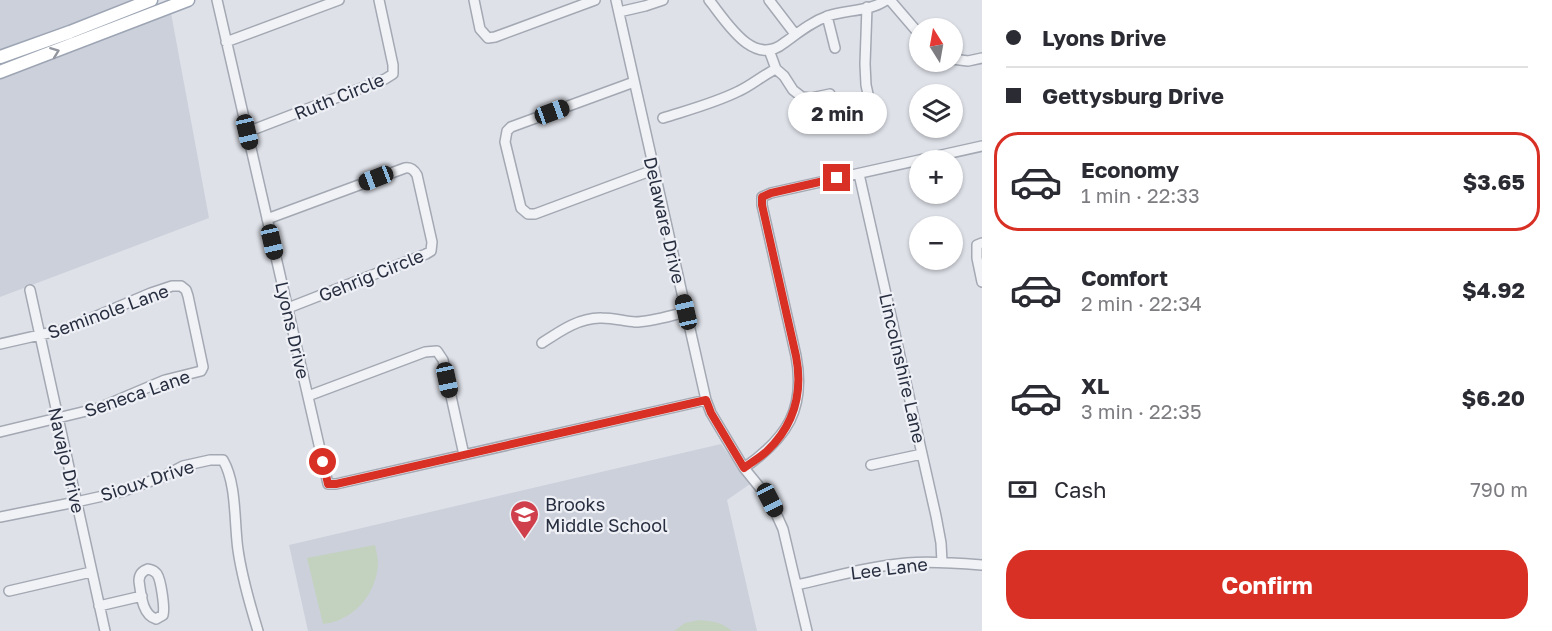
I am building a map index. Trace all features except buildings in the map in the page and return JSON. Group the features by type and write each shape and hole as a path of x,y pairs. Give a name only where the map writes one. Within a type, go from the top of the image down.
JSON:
{"main road":[{"path":"0,57 154,4 188,0"},
{"path":"0,72 154,4"}],"street":[{"name":"Lyons Drive","path":"217,0 328,484 464,455"},
{"path":"226,42 339,0"},
{"name":"Ruth Circle","path":"247,132 389,78 393,74 393,65 379,0"},
{"path":"474,0 480,28 488,38 595,0"},
{"name":"Delaware Drive","path":"616,0 706,400 711,413 744,468 770,500 778,515 807,631"},
{"path":"619,12 663,0"},
{"path":"709,0 749,46 758,50 777,48 815,21 827,16 888,0 909,22"},
{"path":"769,0 795,34"},
{"path":"845,0 850,11"},
{"path":"867,7 865,64 866,85 872,112"},
{"path":"827,16 835,48"},
{"path":"769,50 776,69 801,96 811,98 830,94"},
{"path":"963,60 982,58"},
{"path":"663,118 722,99 776,69"},
{"path":"634,82 511,127 507,131 506,142 520,206 522,211 535,214 653,170"},
{"path":"744,468 765,453 783,432 794,412 799,377 762,197 771,193 982,146"},
{"name":"Gehrig Circle","path":"267,219 405,168 409,167 417,175 432,242 431,251 288,308"},
{"name":"Lincolnshire Lane","path":"859,174 939,531 942,562"},
{"path":"982,243 977,245 977,258 982,282"},
{"name":"Seminole Lane","path":"0,344 66,329 159,290 181,286 186,290 188,296 203,370"},
{"name":"Navajo Drive","path":"30,290 105,631"},
{"path":"542,343 557,333 586,320 603,318 635,322 649,321 686,312"},
{"path":"308,396 425,352 437,351 443,360 464,455 706,400"},
{"name":"Seneca Lane","path":"0,432 99,408 165,380 203,370"},
{"path":"871,465 922,454"},
{"name":"Sioux Drive","path":"0,517 121,492 162,477 183,466 210,460 223,460 233,495 238,551 258,631"},
{"name":"Lee Lane","path":"796,585 883,566 908,563 942,562 982,565"},
{"path":"144,570 154,571 158,576 165,609 161,617 156,619 148,615 142,596 140,575 144,570"},
{"path":"9,591 91,572"},
{"path":"99,606 142,596"}],"shaded area":[{"path":"0,0 144,0 0,54"},
{"path":"171,13 209,218 0,297 0,79"},
{"name":"Brooks Middle School","path":"721,444 750,484 727,500 757,631 308,631 289,545"}],"green space":[{"path":"375,545 378,561 372,589 349,615 323,624 307,558"},
{"path":"699,620 720,624 732,631 674,631 685,623"}],"place":[{"name":"Brooks Middle School","path":"524,540"}],"route":[{"path":"323,462 328,484 336,484 706,400 711,413 744,468 765,453 783,432 794,412 799,377 762,197 837,178"}]}
